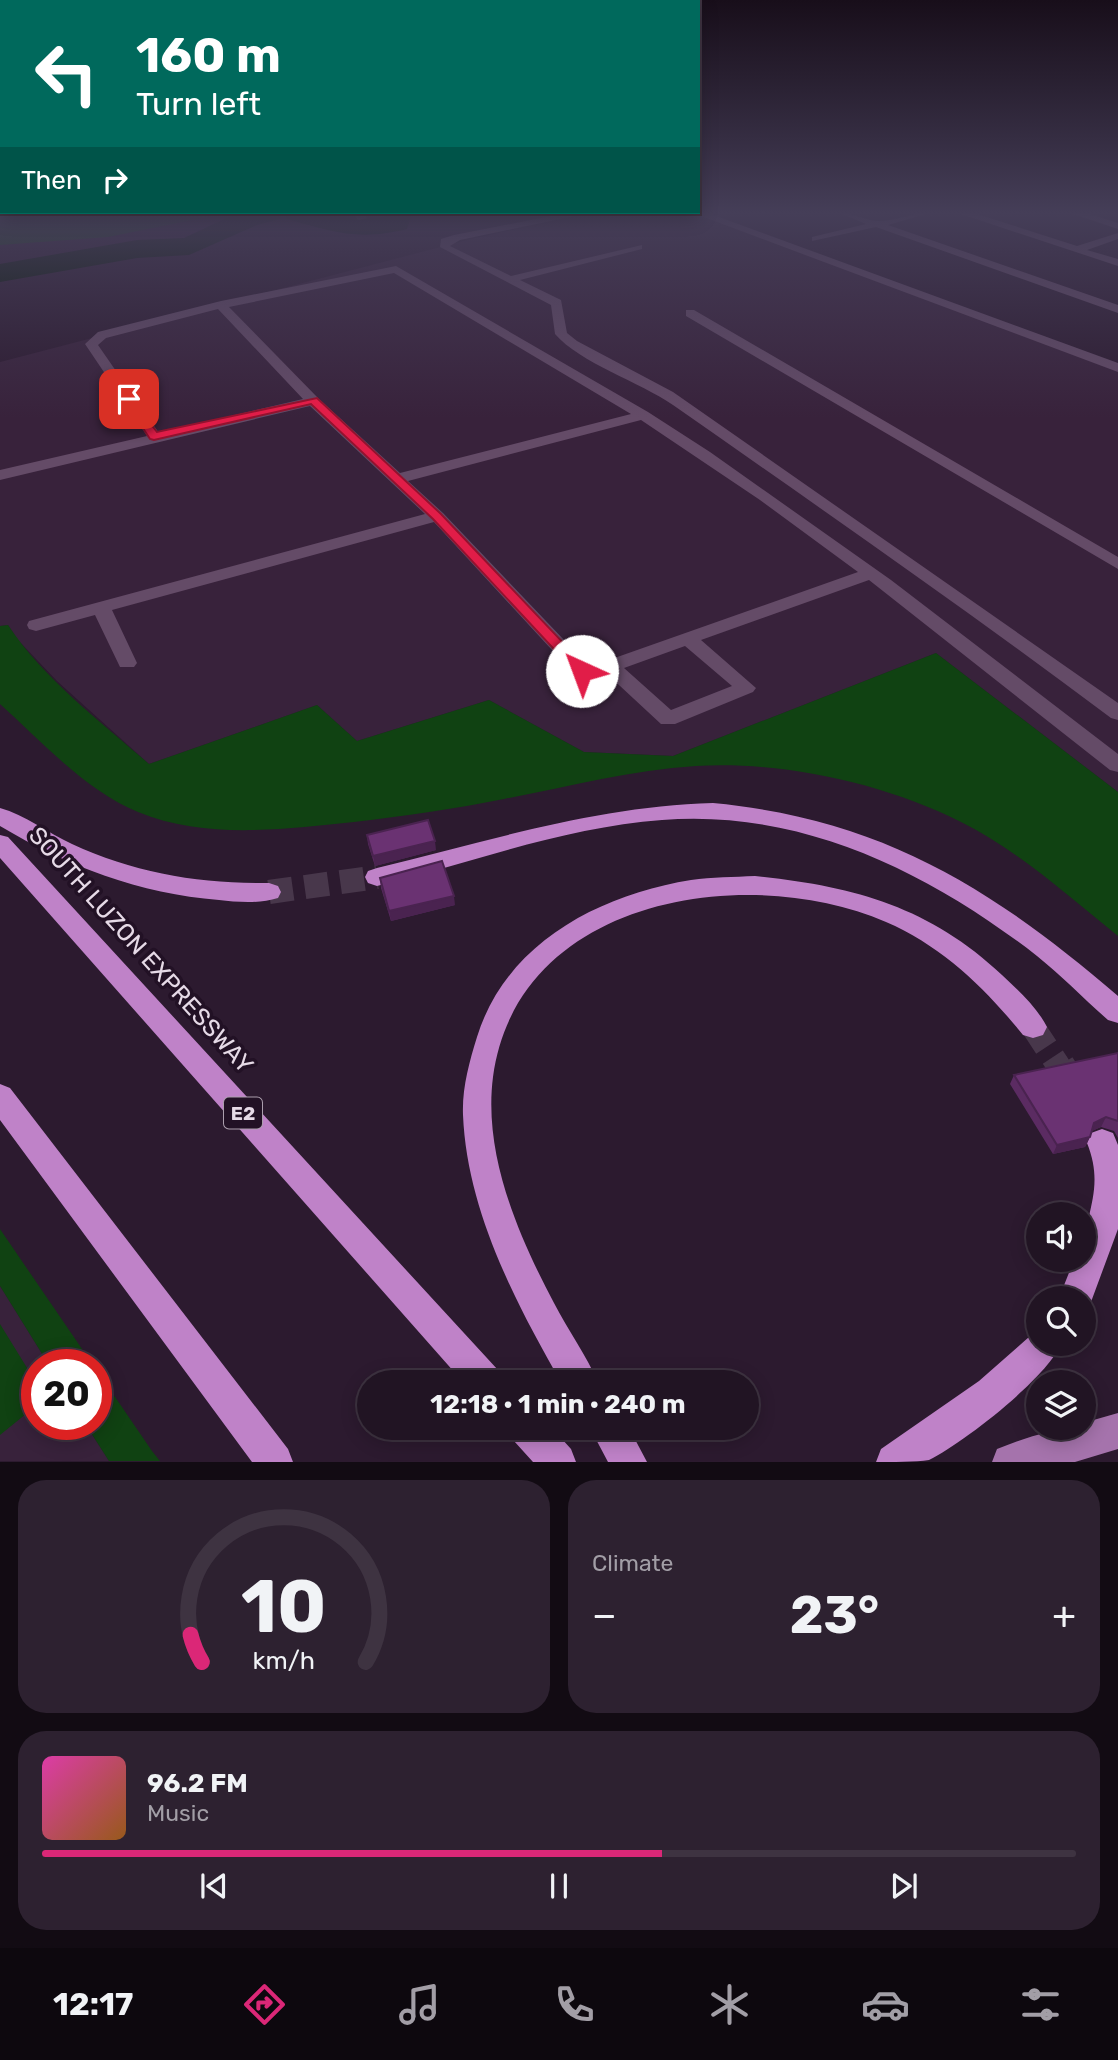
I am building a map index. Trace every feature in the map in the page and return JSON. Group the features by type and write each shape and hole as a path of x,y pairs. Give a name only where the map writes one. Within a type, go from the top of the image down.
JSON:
{"highway":[{"path":"377,877 559,829 629,816 702,810 785,819 874,848 962,891 1046,949 1117,1012"},
{"path":"0,816 42,840 118,872 176,887 215,892 269,892"},
{"name":"SOUTH LUZON EXPRESSWAY","path":"0,843 475,1370"},
{"path":"574,1370 529,1287 501,1217 481,1145 477,1112 479,1078 494,1021 514,986 552,945 594,917 691,888 748,886 812,891 874,906 936,937 991,979 1033,1027"},
{"path":"0,1097 275,1461"},
{"path":"1081,1286 1106,1219 1111,1163"},
{"path":"894,1461 968,1412 1013,1376 1032,1356"},
{"path":"538,1440 558,1461"},
{"path":"616,1440 629,1461"}],"main road":[{"path":"1010,1461 1118,1431"}],"street":[{"path":"154,436 91,344 102,335 221,305 337,281"},
{"path":"417,281 701,452 868,574 1118,765"},
{"path":"515,281 557,303 561,334 573,344 668,395 1018,639 1118,713"},
{"path":"883,281 1118,368"},
{"path":"1039,281 1118,309"},
{"path":"221,305 313,401 437,516 582,671 610,666 868,574"},
{"path":"691,313 1118,564"},
{"path":"0,475 154,436 313,401"},
{"path":"396,479 643,415"},
{"path":"36,625 437,516"},
{"path":"102,607 127,663"},
{"path":"610,666 668,719 746,688 687,638"}],"shaded area":[{"path":"309,281 884,281 1118,365 1118,792 936,653 673,756 584,752 489,700 357,741 317,705 149,764 57,681 18,640 8,625 0,626 0,362"},
{"path":"0,1286 39,1349 21,1349 21,1440 96,1440 109,1461 0,1461"}],"green space":[{"path":"8,625 55,681 149,764 317,705 357,741 489,700 584,752 673,756 936,653 1118,792 1118,936 1023,860 961,822 899,796 798,771 729,765 672,768 486,803 373,820 300,827 218,829 164,821 138,812 100,792 65,764 0,704 0,626"},
{"path":"0,1229 82,1349 39,1349 0,1286"},
{"path":"0,1324 21,1358 21,1418 0,1435"},
{"path":"112,1392 160,1461 109,1461 96,1440 112,1440"}],"building":[{"path":"428,820 435,841 373,856 367,835"},
{"path":"442,861 454,896 389,911 380,878"},
{"path":"1118,1053 1118,1121 1106,1117 1094,1123 1090,1137 1057,1145 1014,1075"}],"tunnel":[{"path":"269,892 377,877"},
{"path":"1033,1027 1060,1068"},
{"path":"1059,1066 1074,1089"}],"route":[{"path":"129,399 154,436 313,401 437,516 582,671"}]}
